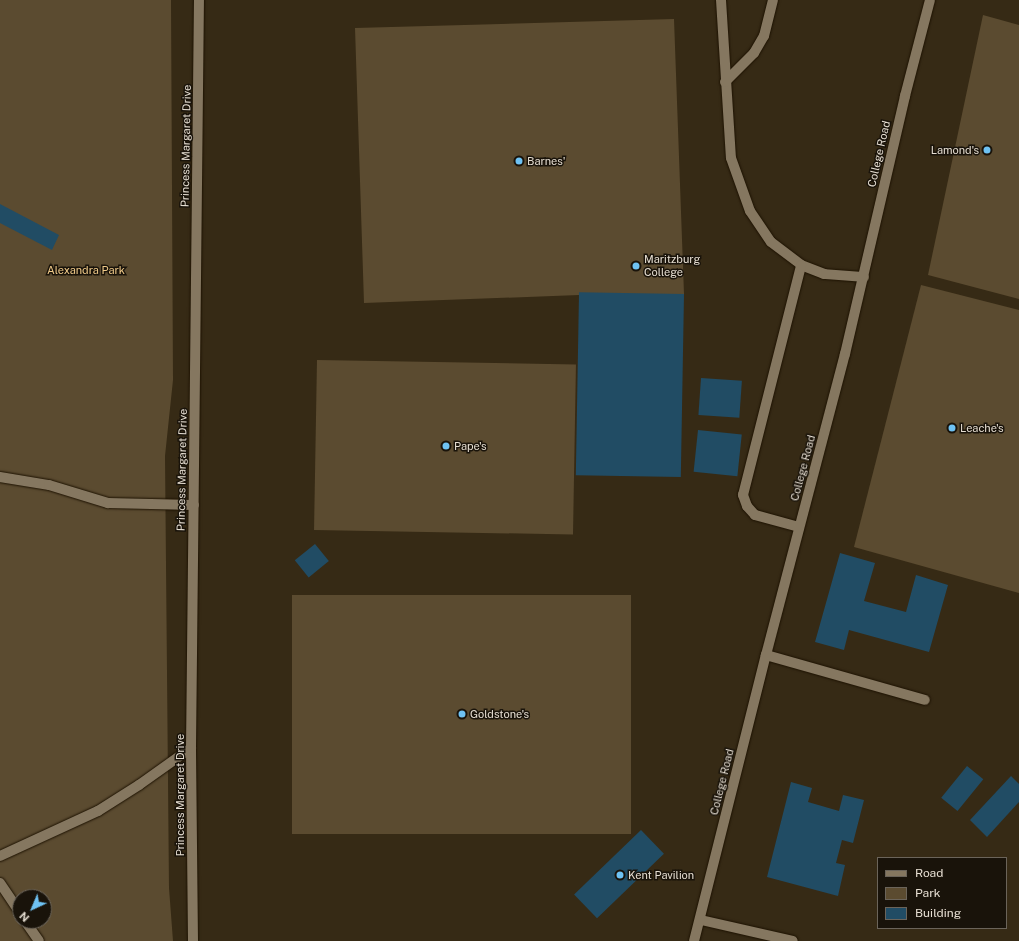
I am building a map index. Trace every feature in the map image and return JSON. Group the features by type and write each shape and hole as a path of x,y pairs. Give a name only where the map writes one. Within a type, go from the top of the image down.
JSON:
{"street":[{"name":"Princess Margaret Drive","path":"193,941 191,748 200,0"},
{"path":"721,0 731,158 750,212 772,242 801,265 824,274 864,277"},
{"path":"725,82 754,53 764,36 773,0"},
{"name":"College Road","path":"694,941 701,920 766,655 845,354 905,96 930,0"},
{"path":"799,527 755,515 747,506 743,495 801,265"},
{"path":"0,477 49,485 108,503 194,506"},
{"path":"766,655 924,700"},
{"path":"0,856 98,811 139,785 191,748"},
{"path":"0,883 12,901"},
{"path":"701,920 793,941"},
{"path":"31,929 39,941"}],"green space":[{"name":"Alexandra Park","path":"0,0 171,0 173,380 165,456 169,888 173,941 0,941"},
{"name":"Lamond's","path":"983,15 1019,25 1019,299 928,275"},
{"name":"Barnes'","path":"674,19 684,294 579,295 364,303 355,28"},
{"name":"Leache's","path":"921,285 1019,310 1019,593 854,547"},
{"name":"Pape's","path":"317,360 576,365 573,534 314,530"},
{"name":"Goldstone's","path":"292,595 631,595 631,834 292,834"}],"building":[{"path":"0,204 59,235 52,250 0,223"},
{"path":"579,292 684,294 681,477 576,475"},
{"path":"701,378 742,381 739,418 698,415"},
{"path":"698,430 742,435 737,476 694,472"},
{"path":"315,544 329,561 309,577 295,560"},
{"path":"840,553 875,563 864,601 906,612 916,575 948,585 929,652 849,630 844,650 815,642"},
{"path":"967,766 983,779 958,811 941,798"},
{"path":"1011,776 1019,784 1019,802 987,837 970,820"},
{"path":"791,782 812,788 808,802 839,811 843,795 864,800 853,843 842,840 836,863 845,865 838,896 767,877"},
{"name":"Kent Pavilion","path":"641,830 664,854 597,918 574,895"}],"place":[{"name":"Lamond's","path":"987,150"},
{"name":"Barnes'","path":"519,161"},
{"name":"Maritzburg College","path":"636,266"},
{"name":"Leache's","path":"952,428"},
{"name":"Pape's","path":"446,446"},
{"name":"Goldstone's","path":"462,714"},
{"name":"Kent Pavilion","path":"620,875"}]}
